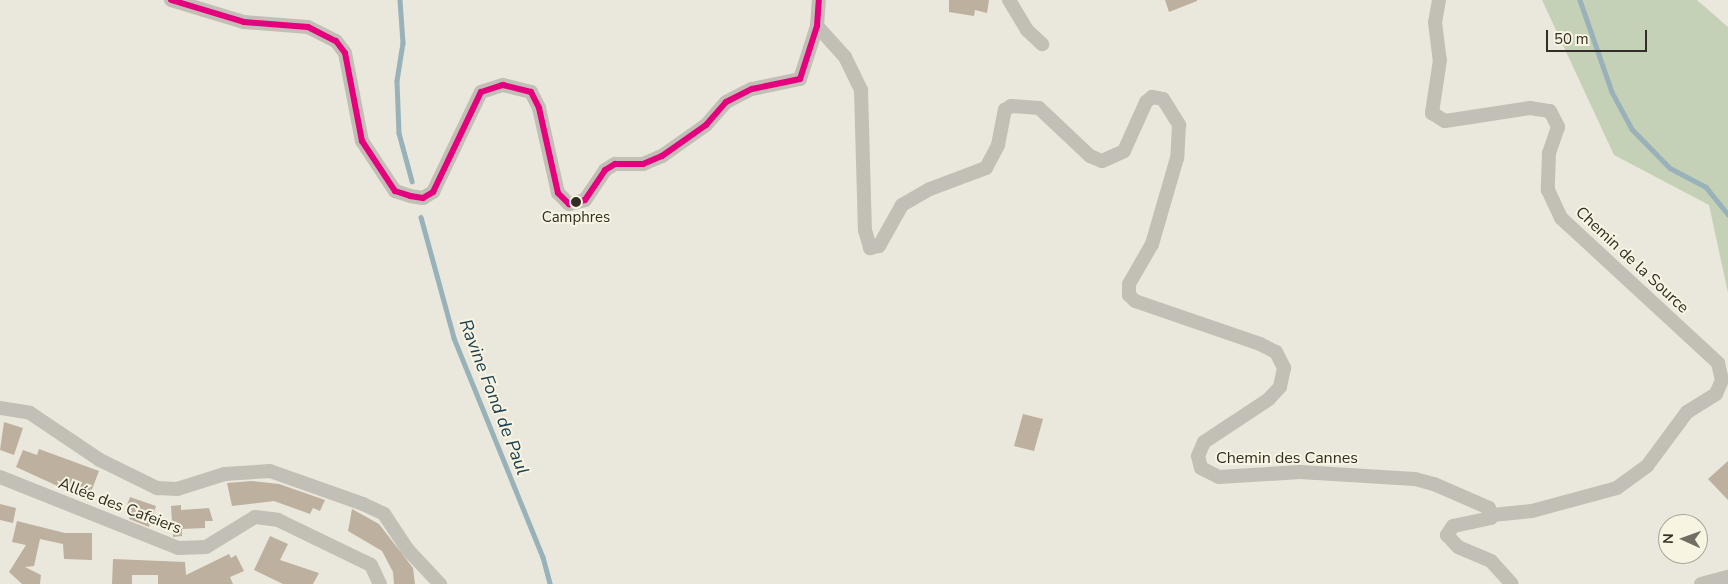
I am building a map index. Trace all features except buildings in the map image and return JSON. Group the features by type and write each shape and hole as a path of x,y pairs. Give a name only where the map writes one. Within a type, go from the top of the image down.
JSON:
{"street":[{"path":"171,0 244,22 308,27 336,41 345,53 362,141 377,169 394,191 423,198 433,192 481,92 503,85 530,92 539,108 558,193 568,204 585,200 605,170 615,164 643,164 662,156 706,125 726,102 752,89 800,79 817,26 818,0"},
{"path":"1009,0 1027,30 1042,44"},
{"name":"Chemin de la Source","path":"1439,0 1435,22 1440,60 1432,113 1446,120 1530,108 1550,111 1558,127 1550,153 1548,190 1561,218 1718,363 1722,380 1716,394 1687,412 1647,466 1616,488 1532,511 1492,515"},
{"name":"Chemin des Cannes","path":"817,26 845,57 861,90 865,230 870,248 879,246 902,205 930,189 986,168 998,145 1005,110 1011,106 1039,108 1090,156 1102,161 1124,151 1146,102 1158,96 1177,117 1177,158 1152,244 1132,278 1129,295 1135,301 1260,344 1276,352 1284,368 1280,387 1269,399 1204,442 1198,456 1201,468 1219,477 1300,472 1415,479 1484,505 1492,515"},
{"path":"0,408 30,413 100,460 157,488 177,488 225,474 270,471 363,504 384,514 408,550 440,584"},
{"name":"Allée des Cafeiers","path":"0,478 178,548 206,547 255,517 278,520 371,565 380,584"},
{"path":"1492,515 1482,521 1453,526 1447,535 1458,547 1491,561 1512,584"},
{"path":"1701,584 1728,577"}],"green space":[{"path":"1542,0 1697,0 1728,27 1728,293 1709,205 1614,155"}],"waterway":[{"name":"Ravine Fond de Paul","path":"400,0 403,43 397,81 399,133 412,181"},
{"path":"1580,0 1612,92 1632,129 1670,168 1706,187 1728,214"},
{"name":"Ravine Fond de Paul","path":"421,217 454,338 543,557 550,584"}],"transit line":[{"path":"171,0 244,22 308,27 336,41 345,53 362,141 395,191 410,196 423,198 433,192 481,92 503,85 531,92 539,108 558,193 569,204 585,200 605,170 615,164 643,164 662,156 706,125 726,102 752,89 800,79 817,26 819,0"}],"place":[{"name":"Camphres","path":"576,202"}]}
